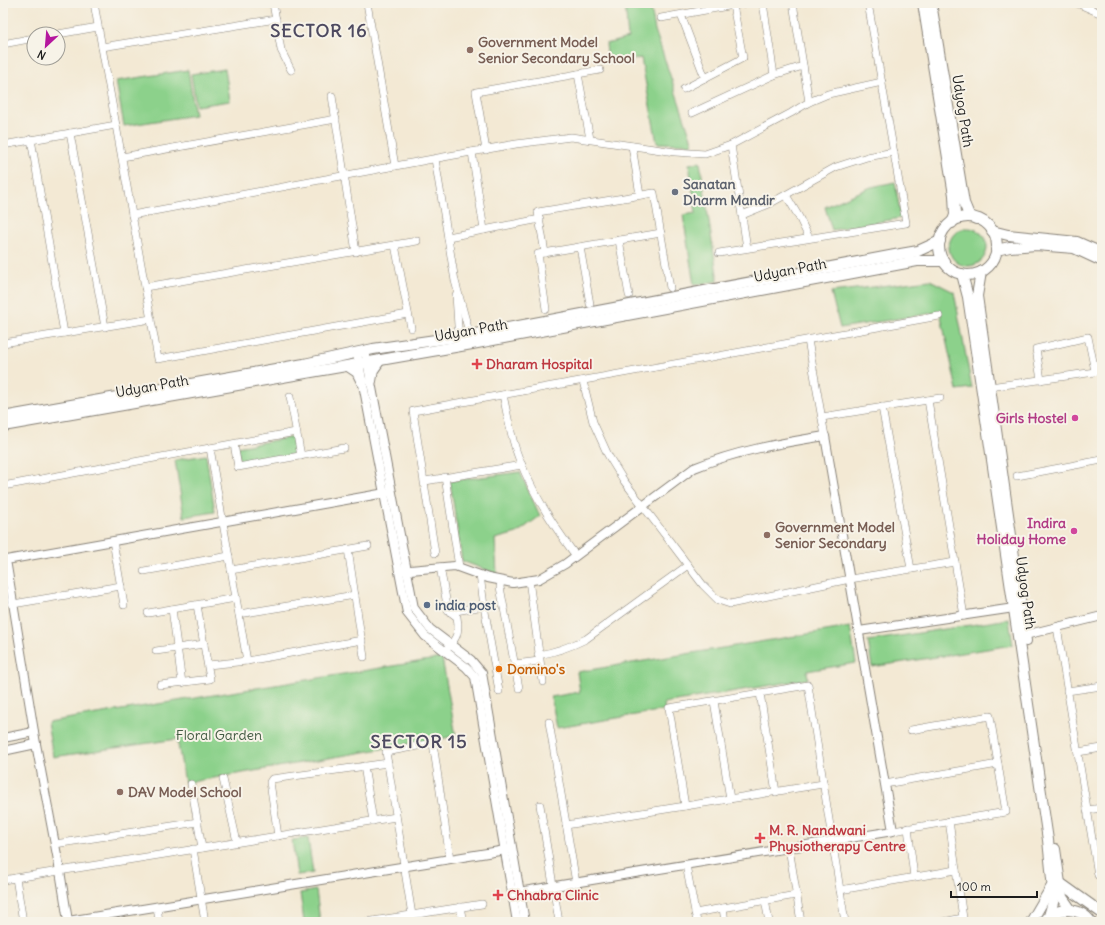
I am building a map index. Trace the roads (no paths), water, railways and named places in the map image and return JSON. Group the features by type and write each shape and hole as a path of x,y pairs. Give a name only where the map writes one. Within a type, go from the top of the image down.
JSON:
{"main road":[{"name":"Udyog Path","path":"923,3 954,195 955,215 952,223"},
{"name":"Udyog Path","path":"931,3 964,203 970,215 976,219"},
{"path":"963,218 976,219 983,222 992,231 996,240 996,250 991,263 981,272 972,275 962,274 954,271 944,262 940,252 940,241 943,233 952,223 963,218"},
{"path":"992,231 1008,235 1077,242 1102,253"},
{"name":"Udyan Path","path":"3,426 380,360 471,339 918,251 940,241"},
{"path":"996,250 1010,247 1036,245 1074,248 1102,261"},
{"name":"Udyan Path","path":"471,339 917,261 944,262"},
{"name":"Udyog Path","path":"981,272 977,296 1025,634 1056,884 1054,899 1046,919"},
{"name":"Udyog Path","path":"962,274 968,297 1048,840 1056,884 1062,897 1071,910"},
{"name":"Udyan Path","path":"3,417 304,364 361,352 459,342"},
{"path":"348,366 357,372 366,382 380,360"},
{"path":"1031,922 1056,884 1102,914"},
{"path":"1046,919 1058,911 1071,910 1082,913 1091,922"}],"street":[{"path":"94,3 158,359 408,314"},
{"path":"273,3 281,50 291,70"},
{"path":"367,3 395,166"},
{"path":"661,18 745,3"},
{"path":"763,3 774,75"},
{"path":"793,3 809,102"},
{"path":"719,253 906,223 868,3"},
{"path":"1077,3 1102,14"},
{"path":"684,89 743,58 733,5"},
{"path":"681,15 705,78"},
{"path":"102,47 276,19"},
{"path":"66,33 98,27"},
{"path":"3,44 26,40"},
{"path":"692,113 774,75 803,66"},
{"path":"486,150 476,92 600,70"},
{"path":"578,74 590,140"},
{"path":"132,215 472,152 571,137 675,152 705,154 731,145 809,102 828,94 882,82"},
{"path":"332,96 356,252"},
{"path":"122,157 336,119"},
{"path":"3,145 116,125"},
{"path":"70,133 105,326"},
{"path":"31,140 64,333"},
{"path":"731,145 747,248"},
{"path":"632,146 640,195"},
{"path":"472,152 484,230"},
{"path":"742,215 769,204 836,167 868,157 894,152"},
{"path":"435,159 455,281 459,342"},
{"path":"546,253 538,212 654,193 670,288"},
{"path":"786,195 799,217 808,238"},
{"path":"448,237 540,219"},
{"path":"546,309 538,254 661,233"},
{"path":"619,240 629,295"},
{"path":"145,287 417,241"},
{"path":"395,245 411,328"},
{"path":"580,247 590,304"},
{"path":"455,281 471,339"},
{"path":"436,553 413,411 939,316"},
{"path":"3,343 151,319"},
{"path":"990,387 1041,380 1098,371 1088,338 1036,349 1041,380"},
{"path":"808,340 893,830"},
{"path":"361,352 402,571 407,613 425,636 466,667 475,677 516,893 524,922"},
{"path":"582,381 593,422 608,456 624,481 703,585 718,600 730,604 850,579 955,562"},
{"path":"503,395 511,432 522,465 560,535 576,556"},
{"path":"290,397 300,456"},
{"path":"822,417 940,398"},
{"path":"928,400 964,616"},
{"path":"882,407 911,569"},
{"path":"3,486 296,432"},
{"path":"402,571 455,566 488,578 502,581 513,582 539,579 576,556 694,468 718,458 771,445 825,436"},
{"path":"234,444 238,467 344,448"},
{"path":"210,448 247,660"},
{"path":"1017,476 1102,460"},
{"path":"425,480 522,465"},
{"path":"445,477 459,567"},
{"path":"388,492 4,560 68,921 508,850"},
{"path":"113,541 124,605"},
{"path":"231,570 368,546"},
{"path":"348,549 364,657"},
{"path":"144,571 229,556"},
{"path":"515,664 539,658 586,639 688,565"},
{"path":"440,567 450,612 457,617 458,630 456,637 445,651"},
{"path":"402,571 414,608 430,629 472,660 482,673 508,850"},
{"path":"480,575 499,691"},
{"path":"529,580 543,682"},
{"path":"502,581 500,587 519,688"},
{"path":"13,604 121,586"},
{"path":"239,614 355,595"},
{"path":"148,613 236,598"},
{"path":"160,685 210,679 197,605"},
{"path":"450,612 484,606"},
{"path":"859,631 1014,608"},
{"path":"172,609 182,683"},
{"path":"1025,634 1102,616"},
{"path":"1056,627 1098,875 1102,874"},
{"path":"208,665 247,660 362,640"},
{"path":"156,651 204,644"},
{"path":"685,806 669,708 808,685 845,922"},
{"path":"1067,691 1102,686"},
{"path":"760,693 776,792"},
{"path":"714,701 730,799"},
{"path":"516,893 1006,812 990,716 911,730"},
{"path":"549,722 576,883"},
{"path":"3,738 34,732"},
{"path":"412,915 386,752 433,743 450,859"},
{"path":"3,751 36,744"},
{"path":"1078,752 1102,748"},
{"path":"278,836 270,782 272,779 388,763"},
{"path":"885,784 998,764"},
{"path":"364,766 373,821"},
{"path":"223,779 237,842"},
{"path":"191,784 202,848"},
{"path":"566,825 823,784"},
{"path":"540,805 559,922"},
{"path":"1087,810 1102,808"},
{"path":"3,880 396,817"},
{"path":"943,922 963,918 949,821"},
{"path":"55,844 198,822"},
{"path":"908,828 914,877"},
{"path":"789,848 801,922"},
{"path":"193,849 206,922"},
{"path":"686,864 697,922"},
{"path":"840,890 956,870"},
{"path":"16,878 23,922"},
{"path":"516,893 517,922"},
{"path":"695,913 796,895"},
{"path":"765,900 769,922"},
{"path":"366,922 482,904"},
{"path":"157,906 159,922"},
{"path":"460,907 463,922"},
{"path":"723,908 725,922"}],"place":[{"name":"Government Model Senior Secondary School","path":"470,50"},
{"name":"Sanatan Dharm Mandir","path":"675,192"},
{"name":"Dharam Hospital","path":"477,364"},
{"name":"Girls Hostel","path":"1075,418"},
{"name":"Indira Holiday Home","path":"1074,531"},
{"name":"Government Model Senior Secondary","path":"767,535"},
{"name":"india post","path":"427,605"},
{"name":"Domino's","path":"499,669"},
{"name":"DAV Model School","path":"120,792"},
{"name":"M. R. Nandwani Physiotherapy Centre","path":"760,838"},
{"name":"Chhabra Clinic","path":"498,895"}],"district":[{"name":"SECTOR 16","path":"319,30"},
{"name":"SECTOR 15","path":"419,741"}],"park label":[{"name":"Floral Garden","path":"219,735"}]}
